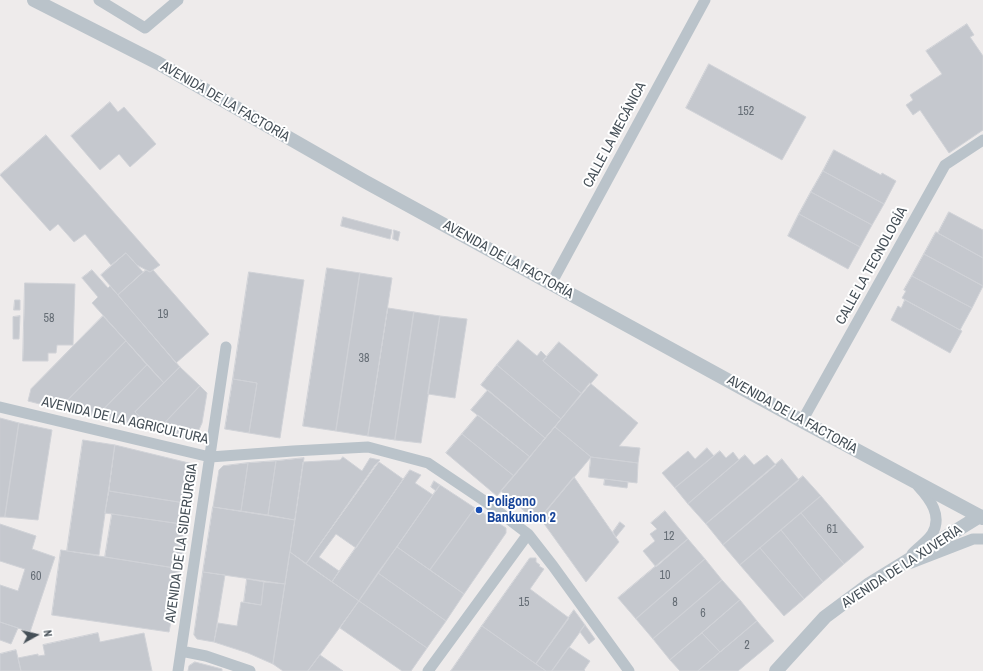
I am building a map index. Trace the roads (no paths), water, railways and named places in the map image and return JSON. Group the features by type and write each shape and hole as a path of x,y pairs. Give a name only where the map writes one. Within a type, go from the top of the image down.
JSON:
{"street":[{"name":"AVENIDA DE LA FACTORÍA","path":"34,0 158,63 364,181 551,284 914,482 982,516"},
{"path":"99,0 145,28 178,0"},
{"name":"CALLE LA MECÁNICA","path":"551,284 705,0"},
{"name":"CALLE LA TECNOLOGÍA","path":"802,421 945,165 983,140"},
{"name":"AVENIDA DE LA SIDERURGIA","path":"178,671 226,347"},
{"name":"AVENIDA DE LA AGRICULTURA","path":"0,408 210,457 315,449 368,447 428,463 486,502 528,534 629,671"},
{"path":"898,567 932,534 936,524 936,512 930,498 914,482"},
{"name":"AVENIDA DE LA XUVERÍA","path":"776,671 825,617 868,585 982,516"},
{"path":"428,671 528,534"},
{"path":"898,567 924,559 973,539 983,539"},
{"path":"181,651 206,656 250,671"}],"place":[{"name":"Poligono Bankunion 2","path":"479,510"}]}
